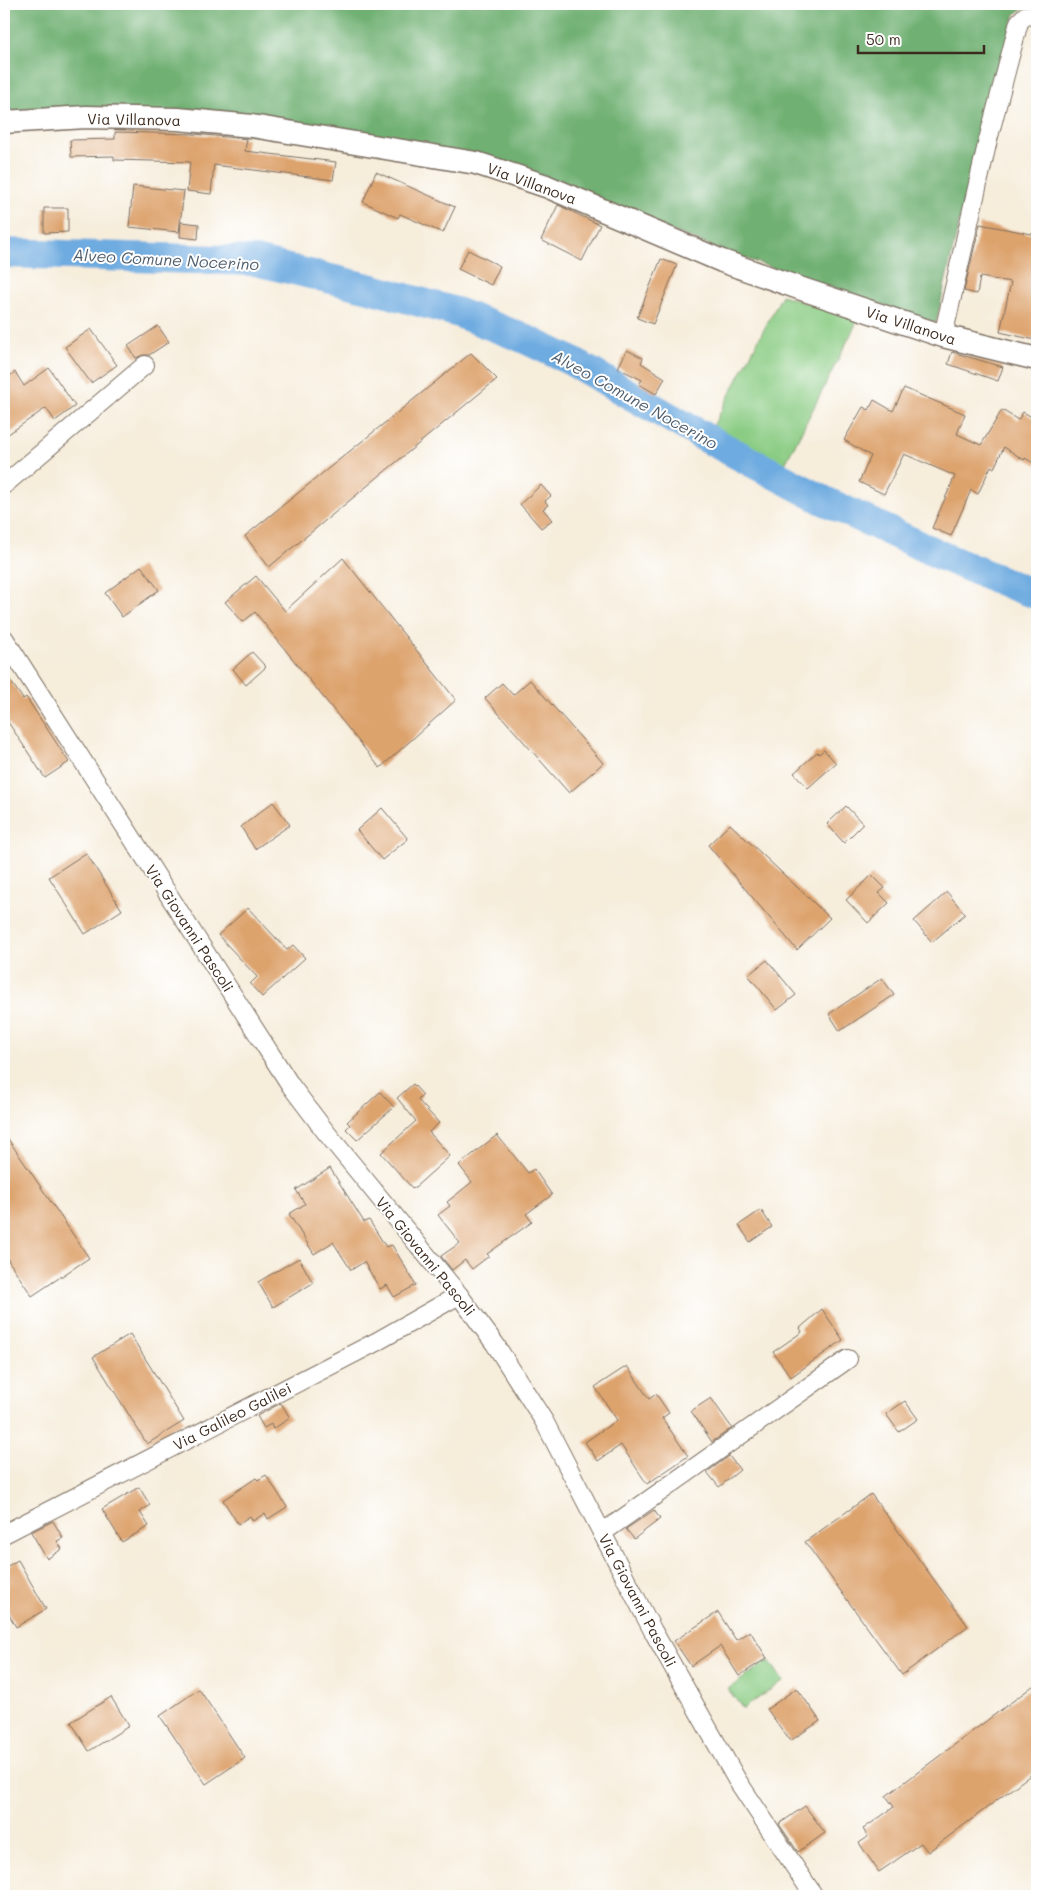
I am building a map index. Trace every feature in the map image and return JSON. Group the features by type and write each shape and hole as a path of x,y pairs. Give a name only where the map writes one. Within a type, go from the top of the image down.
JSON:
{"main road":[{"name":"Via Villanova","path":"4,122 86,118 194,121 252,126 476,163 554,190 722,261 943,336 1037,359"}],"street":[{"path":"943,336 988,140 1019,22 1025,16 1037,14"},
{"path":"4,485 145,365"},
{"name":"Via Giovanni Pascoli","path":"4,638 291,1086 495,1344 544,1421 652,1631 737,1780 814,1896"},
{"name":"Via Galileo Galilei","path":"4,1534 376,1342 458,1295"},
{"path":"602,1532 848,1359"}],"green space":[{"path":"4,4 1037,4 1037,7 1028,6 1015,14 982,123 936,323 723,251 479,154 4,113"},
{"path":"782,295 858,320 782,470 711,430"},
{"path":"769,1660 783,1681 743,1709 728,1689"}],"building":[{"path":"115,132 193,134 247,139 245,151 336,162 333,180 214,165 211,194 187,191 190,162 114,160 114,156 71,157 70,140 115,139"},
{"path":"376,172 455,207 443,233 400,214 398,218 363,202"},
{"path":"133,186 184,191 179,232 129,227"},
{"path":"558,205 600,225 582,261 541,240"},
{"path":"44,208 68,208 68,232 44,233"},
{"path":"181,222 199,224 198,239 180,237"},
{"path":"980,224 1037,235 1037,329 1035,340 1000,332 1011,282 980,277 977,294 964,291"},
{"path":"468,250 500,266 491,285 458,269"},
{"path":"661,259 677,265 653,324 637,318"},
{"path":"158,326 169,342 149,355 136,358 128,346"},
{"path":"91,329 117,365 91,383 65,347"},
{"path":"627,350 643,358 641,363 665,378 656,394 639,384 642,380 618,368"},
{"path":"952,352 1003,367 998,381 948,364"},
{"path":"471,353 497,379 269,567 245,536"},
{"path":"49,368 75,406 55,421 46,408 4,437 4,380 15,372 24,386"},
{"path":"904,388 965,414 957,434 981,445 1002,410 1018,420 1023,412 1037,420 1037,465 1025,458 1024,460 1004,447 994,468 991,466 978,494 971,490 951,536 932,528 955,476 904,454 884,494 859,482 871,456 844,440 863,407 869,410 874,400 893,411"},
{"path":"541,485 551,496 545,501 548,505 543,509 552,520 541,528 520,504"},
{"path":"343,558 456,700 380,768 255,612 243,622 225,602 256,576 285,611"},
{"path":"141,566 159,590 122,617 105,593"},
{"path":"252,652 266,667 246,685 233,669"},
{"path":"4,672 23,699 26,697 69,762 45,778 4,716"},
{"path":"530,680 603,763 569,793 485,698 502,683 513,695"},
{"path":"824,750 836,763 808,788 794,773 817,752 819,754"},
{"path":"273,802 290,825 255,849 241,827"},
{"path":"846,806 863,824 844,843 827,824"},
{"path":"382,808 408,839 382,860 357,830"},
{"path":"730,824 830,918 797,950 708,845"},
{"path":"86,853 122,910 85,934 49,877"},
{"path":"872,875 885,888 879,893 889,903 868,923 846,900"},
{"path":"947,892 965,914 932,942 914,921"},
{"path":"248,908 287,950 293,945 305,958 262,997 250,984 257,977 218,935"},
{"path":"767,960 796,995 777,1010 748,975"},
{"path":"882,978 894,995 840,1031 829,1014"},
{"path":"413,1084 423,1095 418,1100 439,1123 429,1132 450,1156 413,1189 381,1153 416,1121 397,1098"},
{"path":"380,1092 394,1107 357,1140 346,1129 350,1125 347,1122"},
{"path":"4,1133 89,1258 32,1296 4,1254"},
{"path":"497,1135 528,1173 534,1169 552,1195 526,1214 532,1222 487,1254 489,1256 472,1269 465,1260 452,1270 441,1256 460,1243 438,1215 450,1206 447,1202 472,1182 459,1165"},
{"path":"330,1168 364,1222 369,1220 386,1247 392,1245 416,1285 394,1297 387,1285 380,1289 364,1262 351,1270 333,1242 314,1254 289,1214 305,1204 296,1190"},
{"path":"761,1210 772,1227 750,1242 739,1225"},
{"path":"299,1258 313,1283 273,1307 258,1282"},
{"path":"822,1309 843,1340 791,1377 773,1352 802,1332 800,1328"},
{"path":"130,1334 184,1421 147,1444 93,1357"},
{"path":"627,1366 649,1399 656,1394 669,1413 662,1418 688,1456 647,1484 621,1445 598,1461 585,1442 617,1420 595,1387"},
{"path":"711,1398 732,1428 712,1442 691,1411"},
{"path":"905,1401 918,1419 899,1432 886,1414"},
{"path":"281,1403 290,1418 273,1429 271,1424 264,1428 257,1416"},
{"path":"729,1456 740,1470 719,1487 707,1472"},
{"path":"266,1475 287,1507 268,1519 265,1513 253,1521 250,1516 238,1524 223,1500 256,1478 258,1480"},
{"path":"139,1487 150,1505 140,1512 149,1526 122,1542 102,1509"},
{"path":"871,1494 968,1626 902,1675 805,1542"},
{"path":"654,1510 660,1519 634,1539 626,1529"},
{"path":"53,1521 63,1538 57,1541 62,1549 47,1559 31,1532"},
{"path":"18,1560 46,1609 16,1627 4,1605 4,1568"},
{"path":"718,1612 736,1640 750,1631 767,1658 739,1676 720,1646 691,1666 674,1641"},
{"path":"1037,1683 1037,1770 928,1852 921,1843 879,1872 859,1843 868,1837 863,1829 894,1807 886,1796"},
{"path":"797,1688 820,1721 790,1741 767,1709"},
{"path":"199,1689 245,1758 206,1784 160,1716"},
{"path":"111,1697 129,1726 89,1751 71,1722"},
{"path":"805,1806 825,1833 798,1852 779,1824"}],"waterway":[{"name":"Alveo Comune Nocerino","path":"4,253 255,261 369,288 456,312 523,338 571,361 706,438 823,500 942,556 1037,594"}]}
